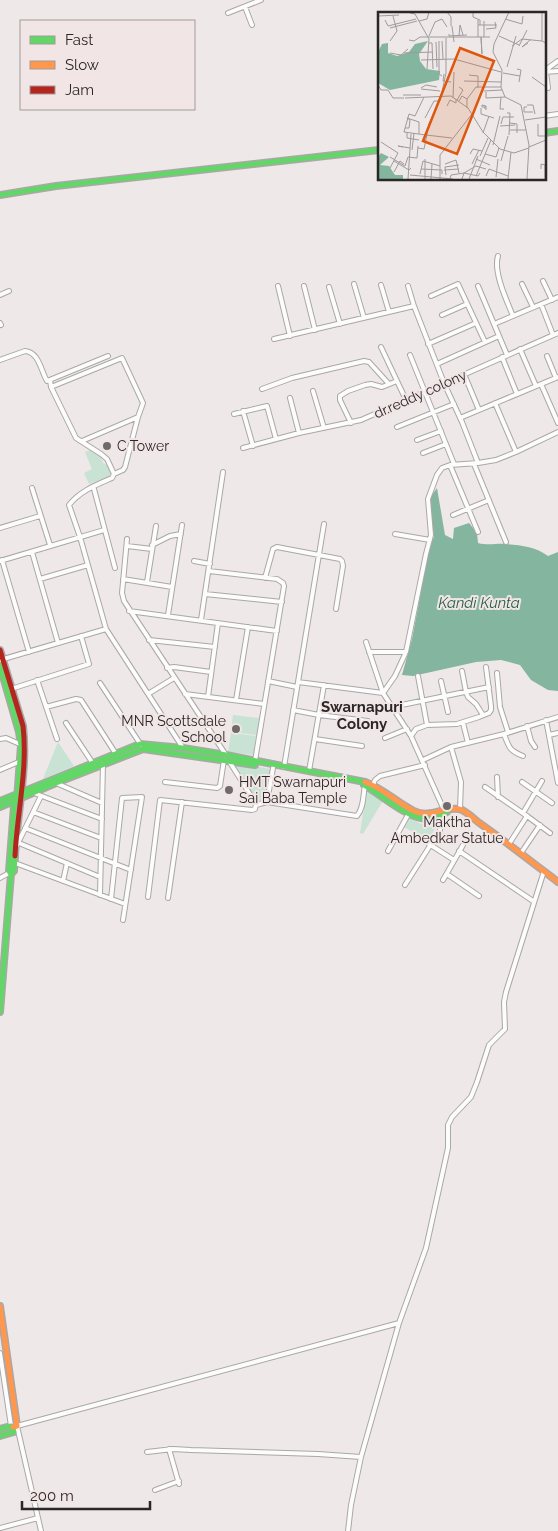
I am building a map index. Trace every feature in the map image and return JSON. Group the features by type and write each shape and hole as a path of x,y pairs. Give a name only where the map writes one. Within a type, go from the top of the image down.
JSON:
{"street":[{"path":"228,13 261,0"},
{"path":"245,7 252,25"},
{"path":"546,71 558,61"},
{"path":"546,77 548,88"},
{"path":"0,195 56,186 378,150"},
{"path":"498,256 496,261 502,286 513,316"},
{"path":"543,281 552,300"},
{"path":"354,284 364,318"},
{"path":"381,284 389,312"},
{"path":"431,296 458,284 485,342"},
{"path":"522,284 533,307"},
{"path":"278,286 290,336"},
{"path":"304,286 315,330"},
{"path":"408,286 428,344 460,418 506,542"},
{"path":"478,286 507,355"},
{"path":"328,287 340,324"},
{"path":"0,295 9,291"},
{"path":"494,324 558,297"},
{"path":"442,314 467,304"},
{"path":"541,304 556,334"},
{"path":"274,339 414,306"},
{"path":"428,344 476,323"},
{"name":"dr.reddy colony","path":"243,448 299,433 351,423 371,416 556,334"},
{"path":"436,364 499,336"},
{"path":"380,347 406,400"},
{"path":"520,349 536,386"},
{"path":"0,360 30,351 35,355 47,380 50,380"},
{"path":"410,355 446,444 478,532"},
{"path":"50,380 108,356"},
{"path":"460,418 557,377 547,356"},
{"path":"502,357 517,394"},
{"path":"51,387 122,358 143,403 123,470 114,474 112,478 90,487 69,505 106,629 183,748"},
{"path":"262,389 292,378 364,361 369,362 389,384"},
{"path":"464,374 479,410"},
{"path":"50,380 51,387 76,438 107,459 114,474"},
{"path":"351,423 340,400 340,396 365,385 371,384 380,387 397,381"},
{"path":"541,384 558,423"},
{"path":"313,391 324,428"},
{"path":"290,398 299,433"},
{"path":"397,427 454,404"},
{"path":"495,404 516,452"},
{"path":"234,414 267,406 276,439"},
{"path":"243,411 253,446"},
{"path":"82,441 138,417"},
{"path":"418,440 441,431"},
{"path":"382,693 395,676 406,652 430,540 428,504 429,495 437,474 442,468 452,464 476,464 496,460 558,432"},
{"path":"424,453 446,444"},
{"path":"201,620 223,472"},
{"path":"32,488 50,546"},
{"path":"94,489 115,568"},
{"path":"454,515 489,500"},
{"path":"0,528 40,516"},
{"path":"284,767 324,524"},
{"path":"168,615 182,525"},
{"path":"147,582 156,526"},
{"path":"29,652 1,561 104,530"},
{"path":"127,546 152,547 170,536 181,534"},
{"path":"394,534 430,540"},
{"path":"128,539 122,593 124,602 256,805"},
{"path":"265,578 273,549 277,547 340,559 343,566 336,609"},
{"path":"32,552 58,643"},
{"path":"194,561 210,564"},
{"path":"40,580 88,565"},
{"path":"209,571 277,579 283,584 282,602 255,761"},
{"path":"123,579 172,587"},
{"path":"205,594 282,602"},
{"path":"129,611 276,631"},
{"path":"208,697 218,622"},
{"path":"236,700 248,627"},
{"path":"1,660 106,629"},
{"path":"9,689 89,664 81,636"},
{"path":"149,640 215,647"},
{"path":"366,642 382,693 411,736 445,812 440,830 429,844 405,885"},
{"path":"0,650 23,745 14,871 0,878"},
{"path":"369,652 406,652"},
{"path":"0,666 9,689"},
{"path":"167,668 174,666 211,672"},
{"path":"411,736 416,729 427,725 463,722 489,713 491,710 486,667"},
{"path":"462,670 466,692 483,715"},
{"path":"497,673 500,707 510,749 516,754 524,756"},
{"path":"418,676 427,725"},
{"path":"148,694 174,678"},
{"path":"38,680 57,740"},
{"path":"441,680 448,712"},
{"path":"268,682 297,687"},
{"path":"298,682 382,693"},
{"path":"100,683 141,747"},
{"path":"309,771 324,685"},
{"path":"392,708 489,687"},
{"path":"185,694 264,704"},
{"path":"46,707 76,699 81,700 116,754"},
{"path":"293,710 368,721"},
{"path":"423,760 451,748 558,716"},
{"path":"546,720 558,783"},
{"path":"463,722 468,743"},
{"path":"66,723 94,765"},
{"path":"527,726 531,741 535,747"},
{"path":"385,738 407,730"},
{"path":"549,735 558,733"},
{"path":"0,739 6,738 23,745"},
{"path":"315,739 362,746"},
{"path":"0,801 34,793 116,754 141,747 183,748 226,759 255,761 365,784 410,813 422,818 429,819 445,812"},
{"path":"0,807 19,796 94,765 103,764 141,747 226,759 373,785 414,811 424,814 460,810 509,844 558,882"},
{"path":"451,748 461,782 460,810"},
{"path":"165,782 217,788 220,786 226,759"},
{"path":"0,770 22,761"},
{"path":"100,895 103,764"},
{"path":"373,785 380,776 425,765"},
{"path":"267,802 273,768"},
{"path":"497,777 498,796"},
{"path":"509,844 542,781"},
{"path":"522,782 552,803"},
{"path":"56,783 102,803"},
{"path":"148,897 160,800 253,810 256,805 267,802 357,816 362,809 365,784"},
{"path":"485,788 550,833"},
{"path":"34,793 102,820"},
{"path":"0,1012 14,806 19,796"},
{"path":"17,845 41,796"},
{"path":"111,899 122,798 142,797 123,920"},
{"path":"168,898 182,802"},
{"path":"33,812 101,838"},
{"path":"388,851 410,813"},
{"path":"521,853 540,825"},
{"path":"25,828 131,870"},
{"path":"429,844 454,860"},
{"path":"17,845 100,877"},
{"path":"443,880 463,845"},
{"path":"459,851 533,901"},
{"path":"15,863 125,904"},
{"path":"63,881 67,863"},
{"path":"348,1531 351,1505 361,1457 400,1323 426,1248 448,1148 448,1125 452,1117 471,1097 489,1045 505,1029 504,1002 506,992 544,870"},
{"path":"446,874 479,896"},
{"path":"0,1306 14,1426 13,1432 0,1436"},
{"path":"0,1429 400,1323"},
{"path":"0,1353 14,1426 40,1531"},
{"path":"147,1452 169,1449 361,1457"},
{"path":"155,1490 179,1482 169,1449"},
{"path":"0,1528 38,1518"}],"shaded area":[{"path":"90,450 100,456 103,463 108,466 111,474 89,484 84,473 92,469 85,452"},
{"path":"233,715 259,718 257,735 231,732"},
{"path":"231,733 256,736 254,755 228,752"},
{"path":"58,742 74,766 43,779"},
{"path":"231,761 270,769 266,798 257,802"},
{"path":"367,788 384,799 363,834 360,833"},
{"path":"410,818 421,824 438,823 428,841 404,827"}],"water":[{"name":"Kandi Kunta","path":"437,488 445,535 453,539 454,528 469,523 477,533 478,543 523,546 539,550 548,556 558,552 558,691 548,690 531,680 520,665 501,660 476,662 413,676 402,675 412,639 426,555 434,537 429,499"}],"traffic: fast":[{"path":"546,133 558,131"},
{"path":"0,195 56,186 378,150"},
{"path":"0,666 21,745 17,800 14,806 9,871 11,874 14,871 15,856"},
{"path":"0,801 140,744 226,755 365,782"},
{"path":"0,807 143,749 255,765"},
{"path":"364,785 403,811 420,818 438,817 447,812"},
{"path":"0,1012 11,874"},
{"path":"0,1429 11,1426 14,1432 0,1436"}],"traffic: slow":[{"path":"365,782 378,788 408,808 420,813 426,814 448,809 464,811 558,882"},
{"path":"0,1306 17,1426 13,1427"}],"traffic: jam":[{"path":"0,650 23,726 23,775 15,856"}],"place":[{"name":"C Tower","path":"107,446"},
{"name":"MNR Scottsdale School","path":"236,729"},
{"name":"HMT Swarnapuri Sai Baba Temple","path":"229,790"},
{"name":"Maktha Ambedkar Statue","path":"447,806"}],"district":[{"name":"Swarnapuri Colony","path":"362,716"}]}
